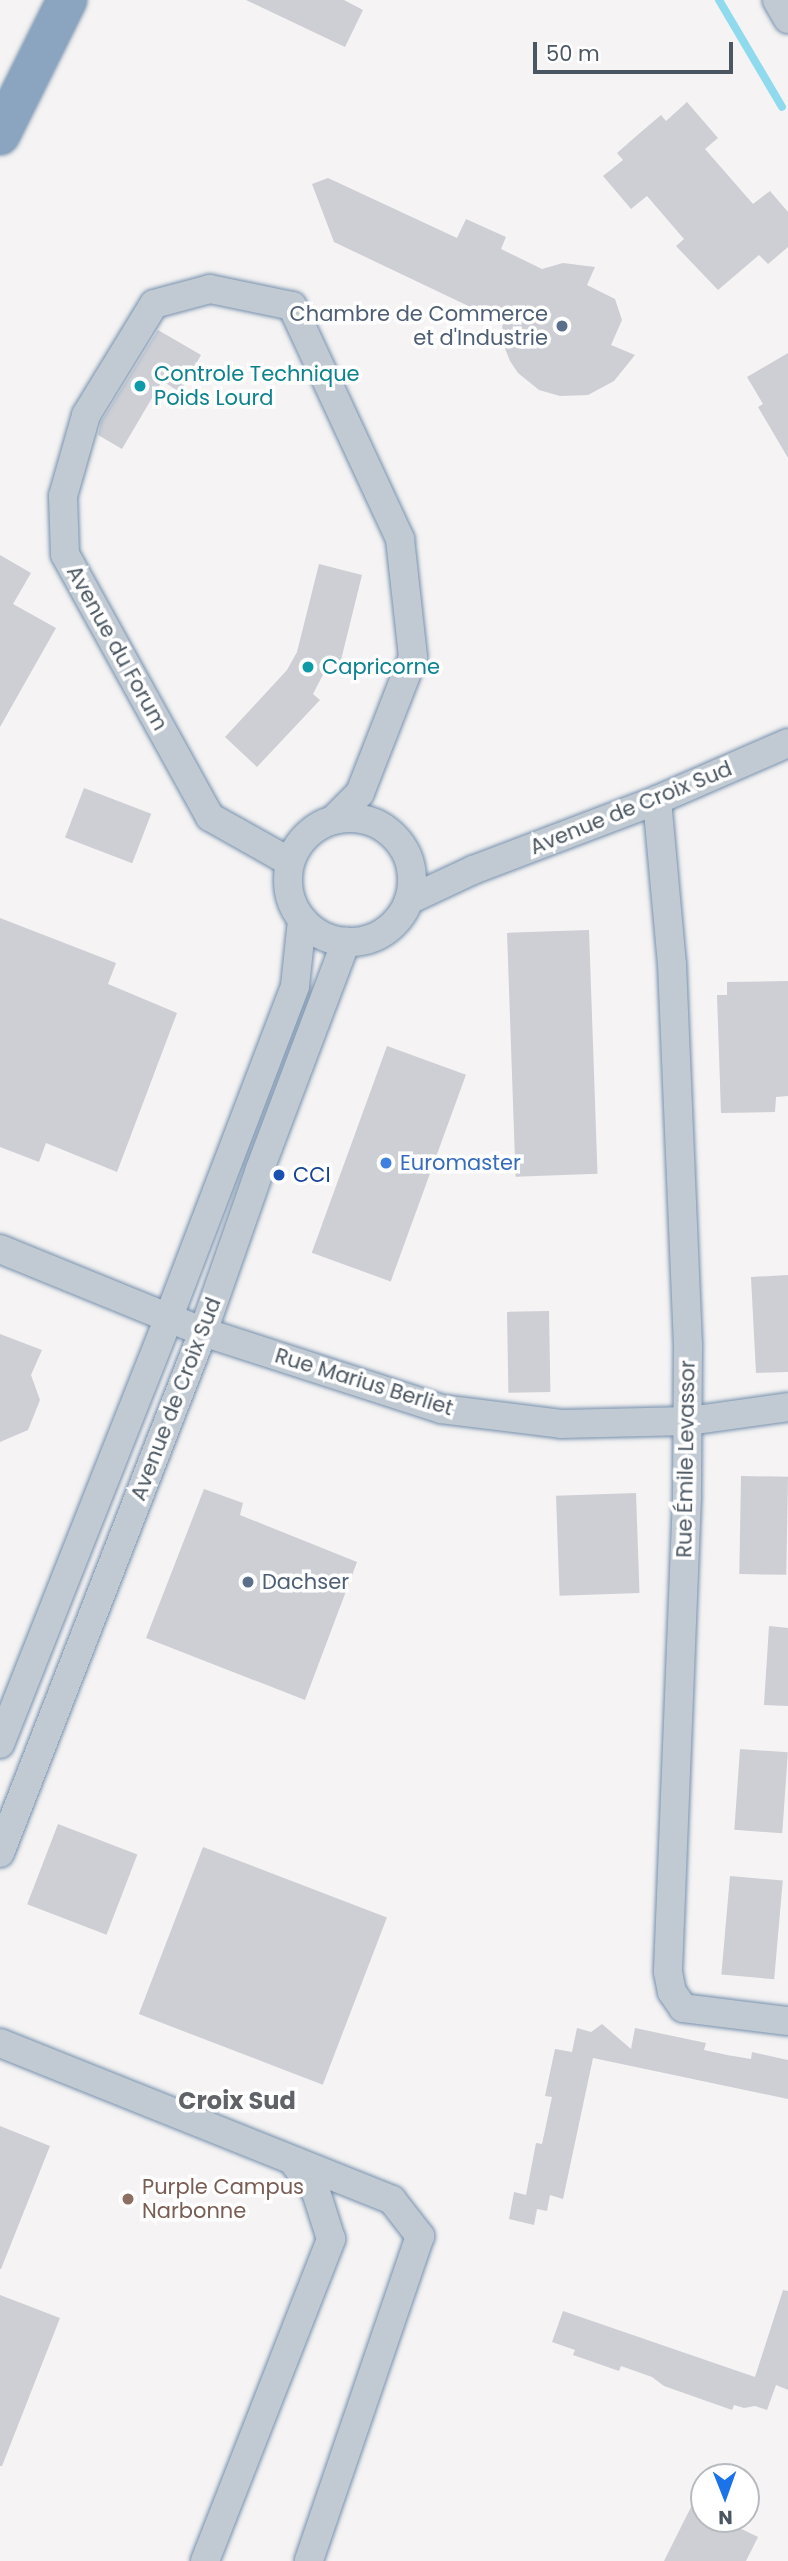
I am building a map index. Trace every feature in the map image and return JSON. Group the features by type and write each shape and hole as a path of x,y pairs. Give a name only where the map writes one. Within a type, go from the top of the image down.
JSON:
{"highway":[{"path":"0,135 67,0"}],"street":[{"path":"777,0 788,19"},
{"name":"Avenue du Forum","path":"290,862 210,817 65,554 63,496 86,415 154,304 210,289 292,306 400,539 413,657 360,793 333,820"},
{"name":"Avenue de Croix Sud","path":"409,900 473,870 657,800 788,743"},
{"name":"Rue Émile Levassor","path":"657,800 672,964 689,1421 668,1972 672,1992 683,2008 788,2021"},
{"path":"364,818 391,832 409,858 413,879 409,900 395,923 373,938 346,942 322,935 302,920 289,892 290,862 306,835 333,820 364,818"},
{"name":"Avenue de Croix Sud","path":"409,858 439,874 473,870"},
{"name":"Avenue de Croix Sud","path":"0,1744 168,1319 295,986 302,920"},
{"name":"Avenue de Croix Sud","path":"0,1853 203,1332 260,1169 346,942"},
{"name":"Rue Marius Berliet","path":"0,1249 203,1332 441,1409 561,1424 689,1421 788,1406"},
{"path":"0,2043 392,2200 420,2236 309,2561"},
{"path":"205,2561 331,2239 316,2192 292,2160"}],"building":[{"path":"246,0 344,0 363,10 345,47"},
{"path":"687,102 718,138 705,149 753,204 770,191 788,212 788,247 768,264 759,255 718,290 676,246 684,239 647,196 631,209 603,176 623,160 617,153 634,138 661,115 666,121"},
{"path":"328,178 457,238 466,219 506,237 501,249 542,269 563,263 595,267 587,285 615,299 622,320 611,345 635,355 614,381 588,395 560,396 539,390 518,373 510,361 504,346 502,322 334,242 312,184"},
{"name":"Controle Technique Poids Lourd","path":"158,330 201,355 180,392 162,381 122,449 98,435 101,422"},
{"path":"788,353 788,458 758,407 763,404 747,377"},
{"path":"0,555 31,573 13,604 56,628 0,727"},
{"name":"Capricorne","path":"319,564 362,575 340,664 330,661 313,694 320,700 257,767 225,737 287,670 297,652"},
{"path":"84,788 151,814 132,863 65,837"},
{"path":"0,918 116,963 108,984 177,1013 117,1172 46,1143 39,1162 0,1147"},
{"path":"589,930 598,1174 516,1177 507,933"},
{"path":"788,981 788,1096 776,1097 775,1112 721,1113 717,995 727,995 727,982"},
{"name":"Euromaster","path":"387,1046 466,1075 391,1281 312,1253"},
{"path":"788,1275 788,1372 756,1373 751,1277"},
{"path":"549,1311 550,1392 508,1393 507,1312"},
{"path":"0,1334 42,1350 31,1375 40,1400 28,1430 0,1442"},
{"path":"741,1476 788,1477 786,1575 739,1574"},
{"path":"204,1489 243,1503 240,1515 357,1562 305,1700 146,1638"},
{"path":"636,1493 639,1593 560,1596 556,1496"},
{"path":"769,1626 788,1628 788,1706 764,1705"},
{"path":"740,1749 788,1752 782,1833 734,1830"},
{"path":"58,1824 137,1854 107,1935 27,1904"},
{"path":"203,1847 387,1918 323,2085 139,2014"},
{"path":"730,1876 783,1881 774,1979 721,1975"},
{"path":"602,2024 631,2049 635,2028 706,2043 704,2050 727,2055 751,2059 752,2052 788,2060 788,2099 593,2058 563,2199 550,2195 547,2211 537,2209 534,2225 509,2219 514,2192 526,2195 536,2143 542,2144 552,2097 545,2096 555,2049 572,2052 577,2028 591,2032"},
{"path":"0,2126 50,2146 1,2269 0,2269"},
{"path":"783,2290 788,2291 788,2390 776,2385 767,2410 755,2406 744,2408 734,2405 732,2410 664,2386 652,2377 621,2366 619,2371 573,2355 575,2350 552,2342 563,2311 755,2377"},
{"path":"0,2295 60,2318 2,2466 0,2466"},
{"path":"690,2509 690,2533 750,2533 758,2537 746,2561 664,2561"}],"waterway":[{"path":"719,0 782,107"}],"place":[{"name":"Chambre de Commerce et d'Industrie","path":"562,326"},
{"name":"Controle Technique Poids Lourd","path":"140,386"},
{"name":"Capricorne","path":"308,667"},
{"name":"Euromaster","path":"386,1163"},
{"name":"CCI","path":"279,1175"},
{"name":"Dachser","path":"248,1582"},
{"name":"Purple Campus Narbonne","path":"128,2199"}],"district":[{"name":"Croix Sud","path":"237,2101"}]}
